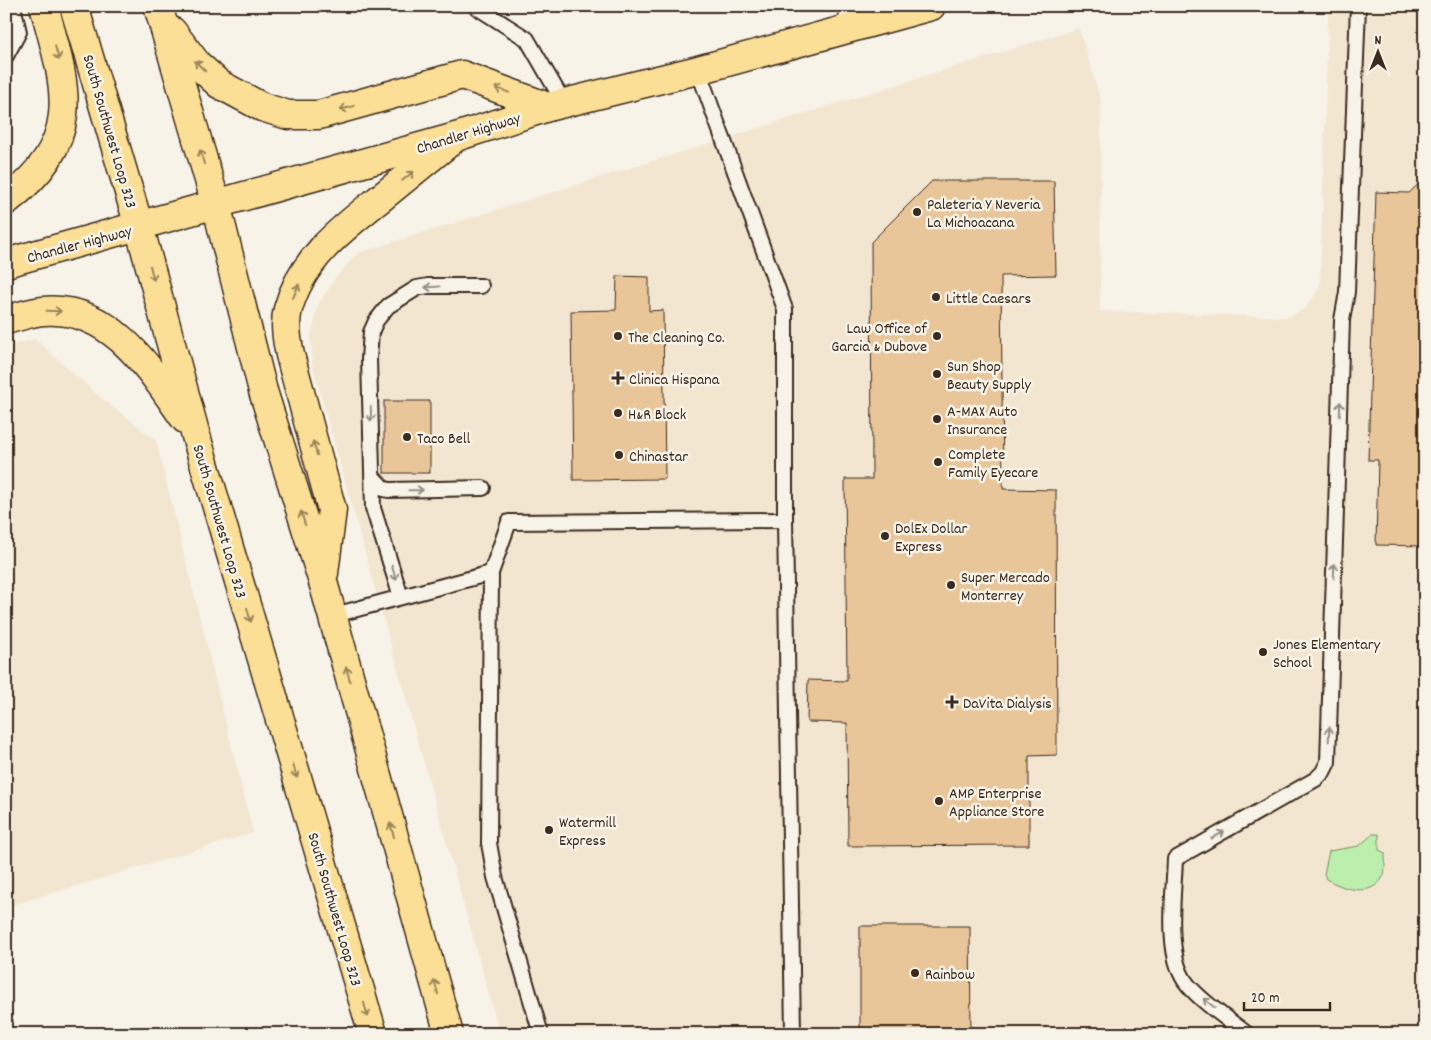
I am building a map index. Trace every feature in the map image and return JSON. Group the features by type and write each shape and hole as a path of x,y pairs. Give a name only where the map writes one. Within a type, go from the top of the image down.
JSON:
{"main road":[{"path":"6,201 31,179 42,165 60,129 65,111 62,71 44,6"},
{"name":"South Southwest Loop 323","path":"74,6 139,226 196,436 373,1034"},
{"name":"Chandler Highway","path":"6,263 456,137 556,105 698,70 846,18 931,6"},
{"path":"159,9 191,57 219,84 262,107 288,115 319,115 462,76 556,105"},
{"path":"159,9 216,204 263,391 323,582 449,1034"},
{"path":"323,582 332,510 290,355 288,310 296,288 308,268 334,236 456,137"},
{"path":"6,320 42,311 67,312 109,330 121,338 144,361 196,436"}],"lane":[{"path":"6,56 19,32 13,6"},
{"path":"475,6 527,39 556,105"},
{"path":"500,6 501,23"},
{"path":"1247,1034 1188,985 1177,964 1173,936 1175,859 1316,779 1323,772 1328,762 1342,320 1347,292 1358,6"},
{"path":"698,70 785,308 785,520 793,1034"},
{"path":"401,597 374,508 369,344 376,321 397,298 417,288 428,286 481,286"},
{"path":"373,477 384,489 390,490 482,488"},
{"path":"541,1034 495,877 489,843 492,573 509,522 785,520"},
{"path":"331,616 492,573"}],"shaded area":[{"path":"1327,6 1425,6 1425,1034 500,1034 312,364 311,337 318,305 336,277 358,253 1079,28 1101,101 1100,311 1289,317 1306,308 1320,287"},
{"path":"35,339 99,396 156,440 253,833 6,907 6,346"}],"green space":[{"path":"1373,834 1379,834 1379,850 1385,853 1384,875 1378,884 1364,890 1356,890 1340,886 1326,879 1324,874 1329,851 1359,846"}],"building":[{"path":"1425,178 1425,546 1376,545 1378,460 1368,460 1376,192 1409,193"},
{"path":"932,181 1054,181 1056,275 1001,276 1003,489 1056,490 1057,755 1029,756 1029,845 848,846 847,723 807,722 808,680 847,681 845,479 872,479 871,242"},
{"path":"617,276 649,277 649,311 663,310 665,479 573,480 571,311 616,310"},
{"name":"Taco Bell","path":"384,401 430,401 430,473 384,473"},
{"name":"Rainbow","path":"860,926 970,926 971,1034 860,1034"}],"place":[{"name":"Paleteria Y Neveria La Michoacana","path":"917,212"},
{"name":"Little Caesars","path":"936,297"},
{"name":"The Cleaning Co.","path":"618,336"},
{"name":"Law Office of Garcia & Dubove","path":"937,336"},
{"name":"Sun Shop Beauty Supply","path":"937,374"},
{"name":"Clinica Hispana","path":"618,378"},
{"name":"H&R Block","path":"618,413"},
{"name":"A-MAX Auto Insurance","path":"937,419"},
{"name":"Taco Bell","path":"407,437"},
{"name":"Chinastar","path":"619,455"},
{"name":"Complete Family Eyecare","path":"938,462"},
{"name":"DolEx Dollar Express","path":"885,536"},
{"name":"Super Mercado Monterrey","path":"951,585"},
{"name":"Jones Elementary School","path":"1263,652"},
{"name":"DaVita Dialysis","path":"952,702"},
{"name":"AMP Enterprise Appliance Store","path":"939,801"},
{"name":"Watermill Express","path":"549,830"},
{"name":"Rainbow","path":"915,973"}]}
